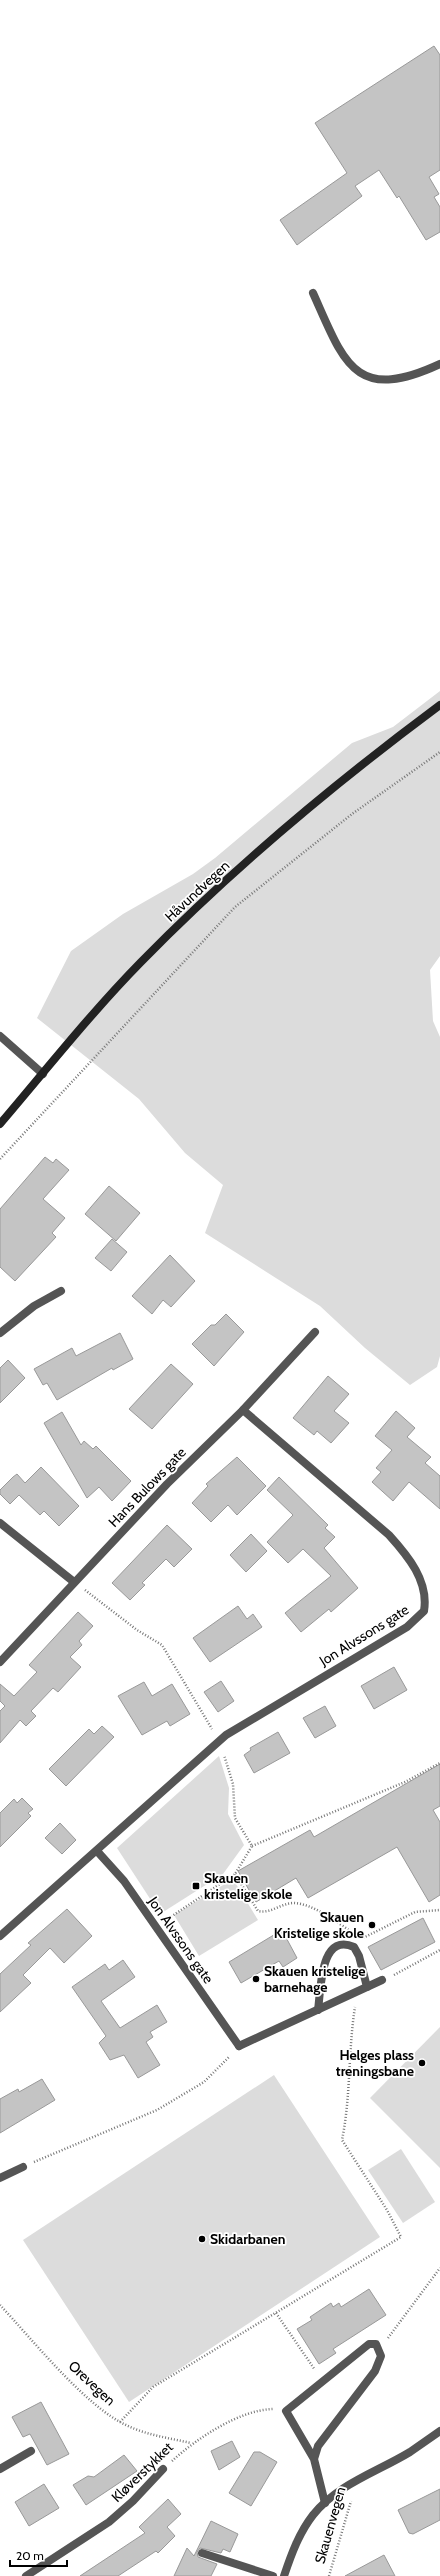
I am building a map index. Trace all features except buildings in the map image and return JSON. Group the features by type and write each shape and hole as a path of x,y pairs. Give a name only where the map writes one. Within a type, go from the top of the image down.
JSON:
{"main road":[{"name":"Håvundvegen","path":"0,1124 140,963 190,914 318,800 440,705"}],"street":[{"path":"313,293 339,352 354,369 364,375 385,380 404,378 440,364"},
{"path":"0,1036 43,1074"},
{"path":"0,1333 34,1306 62,1290"},
{"name":"Hans Bulows gate","path":"0,1662 166,1484 243,1410 315,1332"},
{"name":"Jon Alvssons gate","path":"0,1936 97,1851 193,1762 226,1735 407,1627 424,1611 426,1596 408,1555 389,1535 243,1410"},
{"path":"0,1523 74,1582"},
{"name":"Jon Alvssons gate","path":"97,1851 124,1881 240,2046"},
{"path":"318,2010 329,1950 341,1944 354,1947 359,1956 367,1987"},
{"path":"240,2046 382,1980"},
{"path":"0,2178 22,2167"},
{"path":"314,2459 318,2446 375,2371 381,2356 379,2348 376,2344 369,2344 286,2411 314,2459 325,2503"},
{"name":"Skauenvegen","path":"284,2576 300,2537 313,2516 325,2503 341,2489 409,2452 440,2431"},
{"path":"0,2469 32,2451"},
{"name":"Kløverstykket","path":"26,2576 109,2522 133,2501 163,2469"},
{"path":"202,2553 273,2576"}],"path":[{"path":"0,1158 235,907 352,814 440,752"},
{"path":"252,1846 405,1782 440,1763"},
{"path":"235,1874 258,1910 270,1911 289,1904 302,1905 363,1938"},
{"path":"348,1945 415,1912 440,1910"},
{"path":"382,1980 401,1972 440,1950"},
{"path":"120,2422 153,2387 401,2237 387,2210 342,2140 349,2108 351,2032 357,1992"},
{"path":"22,2167 157,2110 204,2082 240,2046"},
{"path":"379,2348 395,2330 440,2268"},
{"name":"Orevegen","path":"0,2305 88,2398 120,2422 149,2433 191,2443"},
{"path":"276,2312 322,2381"},
{"name":"Kløverstykket","path":"163,2469 191,2443 220,2426 253,2413 271,2408 286,2411"},
{"name":"Skauenvegen","path":"329,2576 356,2481"}],"shaded area":[{"path":"440,691 440,956 430,970 433,1021 440,1037 440,1356 437,1367 410,1385 365,1348 320,1306 205,1233 223,1185 185,1153 139,1099 37,1018 71,951 123,914 193,874 215,858 352,743 393,727"},
{"path":"219,1756 229,1788 228,1814 244,1845 223,1874 160,1914 117,1848"},
{"path":"233,1879 258,1920 199,1956 174,1915"},
{"name":"Helges plass treningsbane","path":"440,2027 440,2168 370,2098"},
{"name":"Skidarbanen","path":"274,2075 380,2237 129,2402 23,2240"},
{"path":"401,2149 435,2202 403,2223 368,2170"}],"place":[{"name":"Skauen kristelige skole","path":"196,1886"},
{"name":"Skauen Kristelige skole","path":"372,1925"},
{"name":"Skauen kristelige barnehage","path":"256,1979"},
{"name":"Helges plass treningsbane","path":"422,2063"},
{"name":"Skidarbanen","path":"202,2239"}]}
